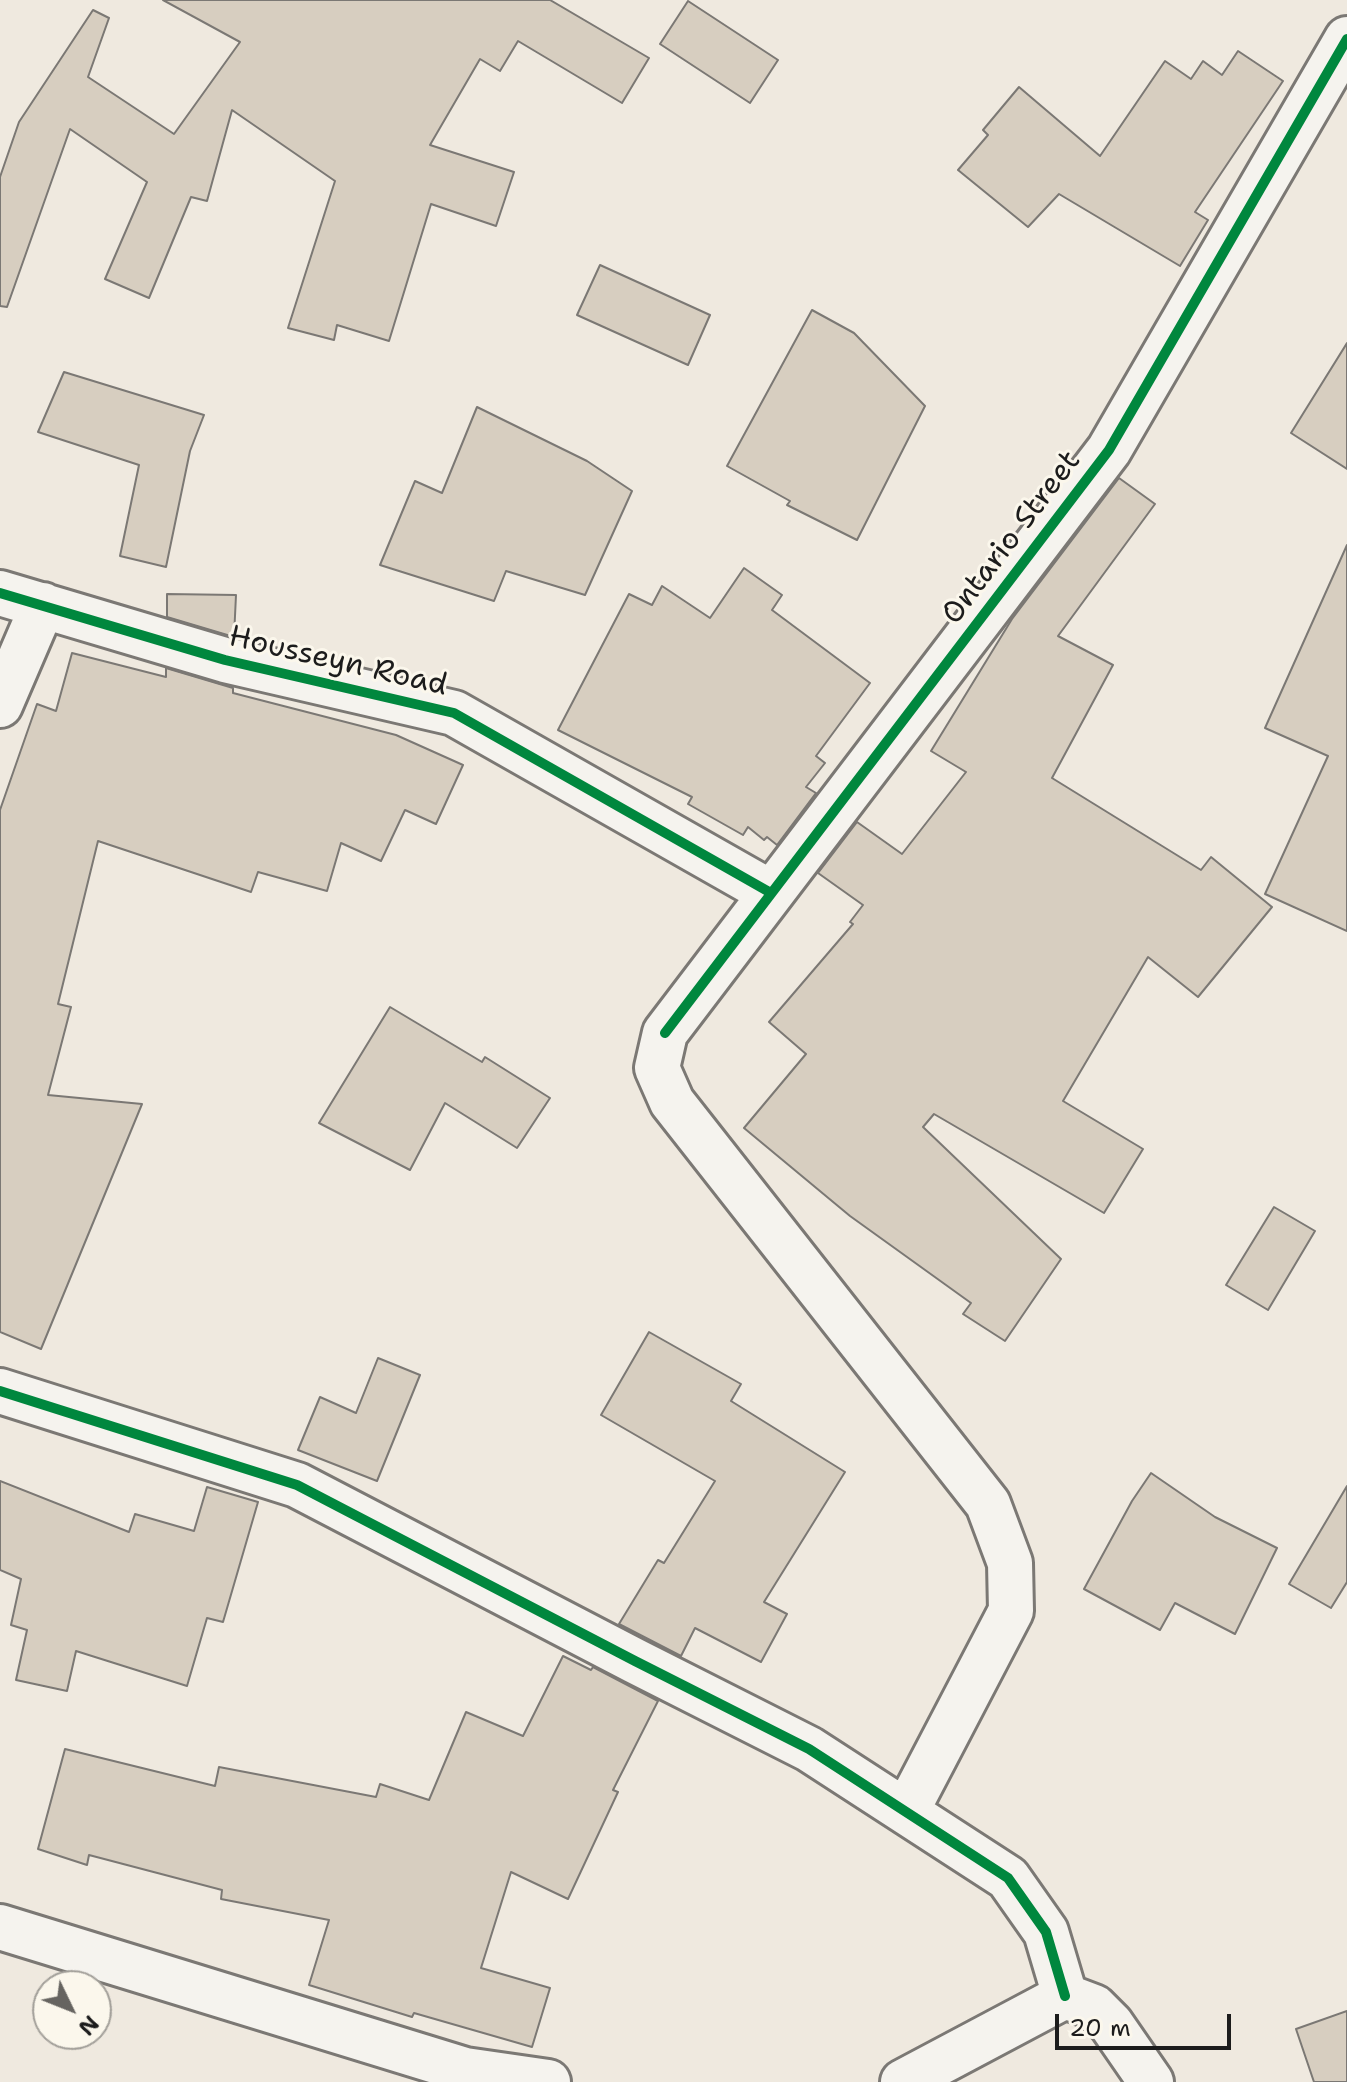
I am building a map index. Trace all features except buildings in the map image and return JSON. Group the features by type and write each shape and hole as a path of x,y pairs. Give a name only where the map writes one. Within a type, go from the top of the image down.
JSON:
{"street":[{"name":"Ontario Street","path":"906,1812 1011,1611 1010,1563 988,1504 672,1102 657,1068 665,1033 1109,450 1347,39"},
{"name":"Housseyn Road","path":"0,593 225,660 454,713 771,893"},
{"path":"0,705 43,605"},
{"path":"0,1391 297,1485 809,1749 1008,1878 1046,1932 1065,1996"},
{"path":"0,1927 465,2070 548,2082"},
{"path":"903,2082 1065,1996 1094,2007 1111,2024 1151,2082"}],"cycle path":[{"path":"665,1033 1109,450 1347,39"},
{"path":"0,593 225,660 454,713 771,893"},
{"path":"0,1391 297,1485 809,1749 1008,1878 1046,1932 1065,1996"}]}
